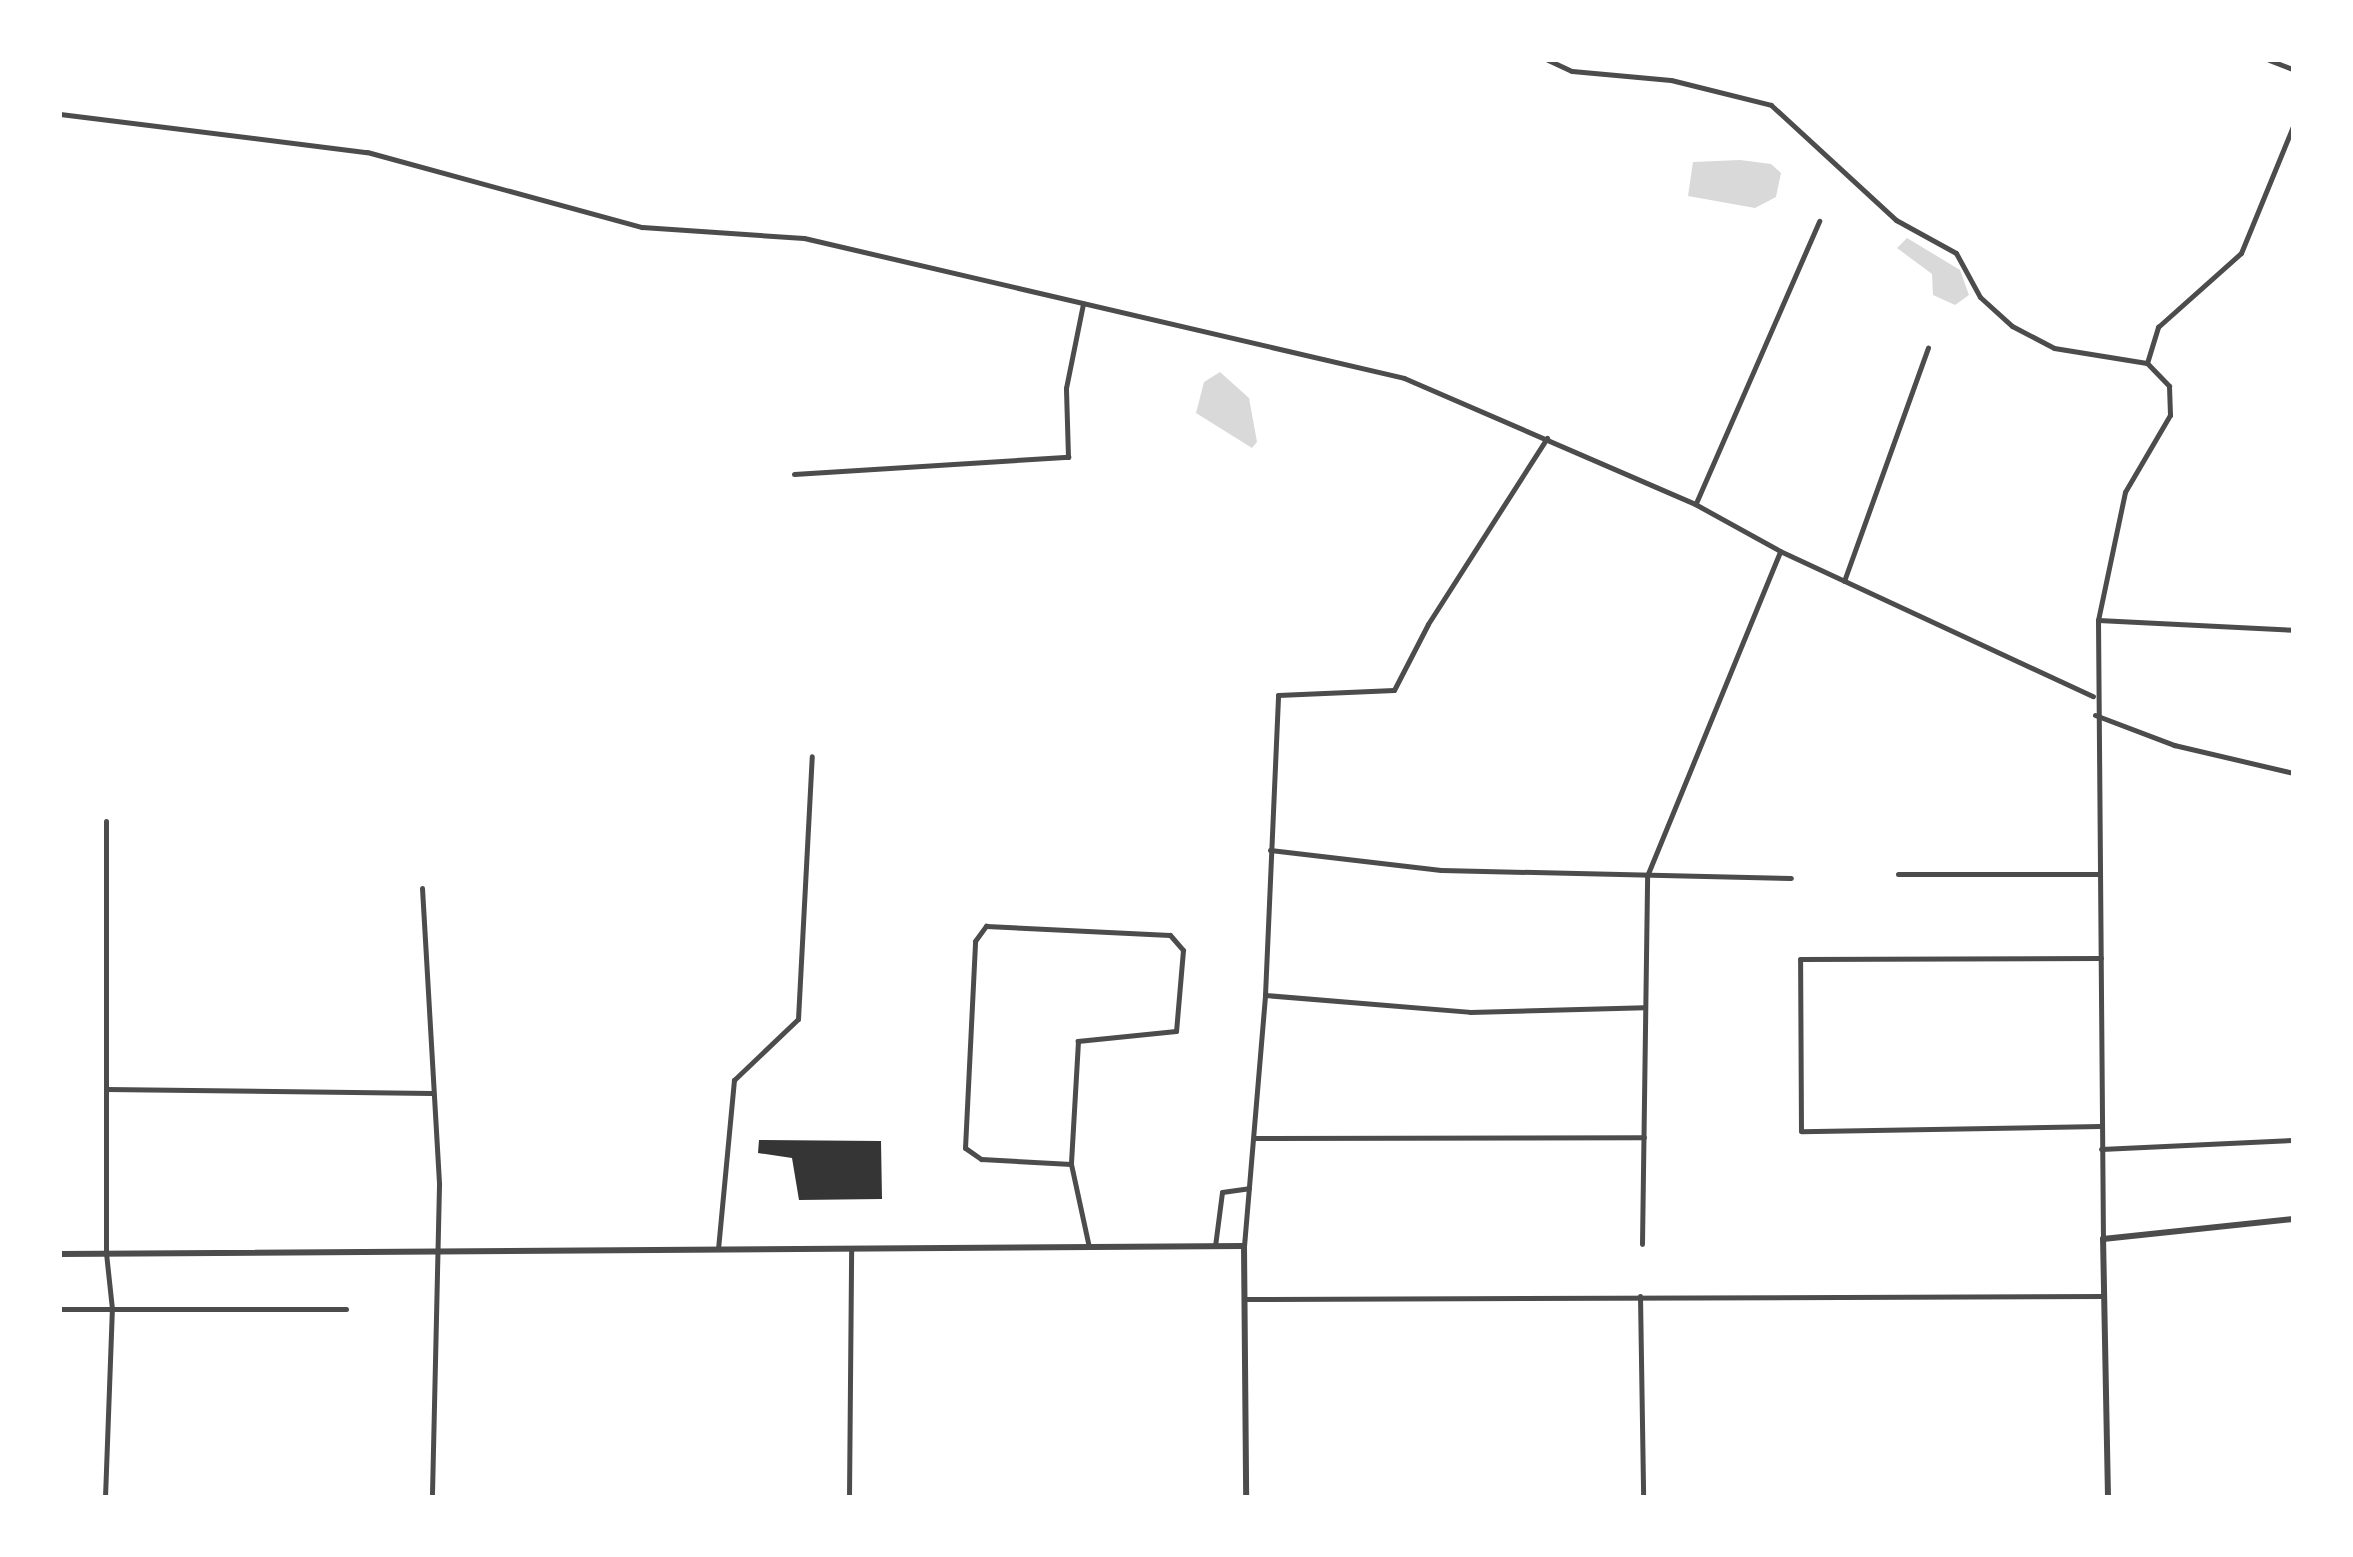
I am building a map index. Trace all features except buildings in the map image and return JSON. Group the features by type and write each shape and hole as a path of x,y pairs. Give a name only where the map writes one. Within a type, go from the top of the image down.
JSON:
{"street":[{"path":"1548,60 1572,71 1670,80 1771,105 1896,220 1956,254 1980,297 2012,326 2054,348 2147,363 2169,386 2170,415 2124,492 2098,620 2094,715 2108,1497"},
{"path":"2269,60 2293,69"},
{"path":"60,114 367,152 642,227 804,238 1404,378 1695,504 1780,551 2094,696"},
{"path":"2147,363 2158,327 2241,253 2293,126"},
{"path":"1695,504 1818,221"},
{"path":"794,474 1068,457 1066,388 1082,304"},
{"path":"1844,581 1928,348"},
{"path":"1246,1497 1244,1246 1264,995 1278,695 1394,690 1428,624 1547,438"},
{"path":"1642,1244 1647,876 1780,551"},
{"path":"2098,620 2293,630"},
{"path":"2094,715 2174,746 2293,773"},
{"path":"718,1249 734,1080 798,1019 812,756"},
{"path":"105,1497 112,1308 106,1252 106,820"},
{"path":"1270,850 1441,870 1791,878"},
{"path":"1898,874 2099,874"},
{"path":"422,888 430,956 439,1250 432,1497"},
{"path":"1071,1164 980,1159 964,1148 975,941 986,926 1170,935 1183,950 1176,1031 1078,1040 1071,1164 1089,1247"},
{"path":"2101,958 1800,958 1801,1131 2101,1126"},
{"path":"1264,995 1470,1012 1644,1007"},
{"path":"106,1089 432,1093"},
{"path":"1255,1138 1644,1137"},
{"path":"2102,1148 2293,1140"},
{"path":"1215,1246 1222,1192 1249,1188"},
{"path":"2102,1240 2293,1219"},
{"path":"60,1254 1244,1246"},
{"path":"849,1497 850,1248"},
{"path":"1640,1296 1643,1497"},
{"path":"1246,1299 2104,1296"},
{"path":"60,1310 346,1309"}],"shaded area":[{"path":"1740,160 1771,164 1781,173 1776,197 1755,208 1688,196 1693,162"},
{"path":"1907,238 1960,270 1969,295 1955,305 1933,295 1932,274 1897,248"},
{"path":"1220,372 1249,398 1257,442 1252,448 1196,413 1204,382"}]}
